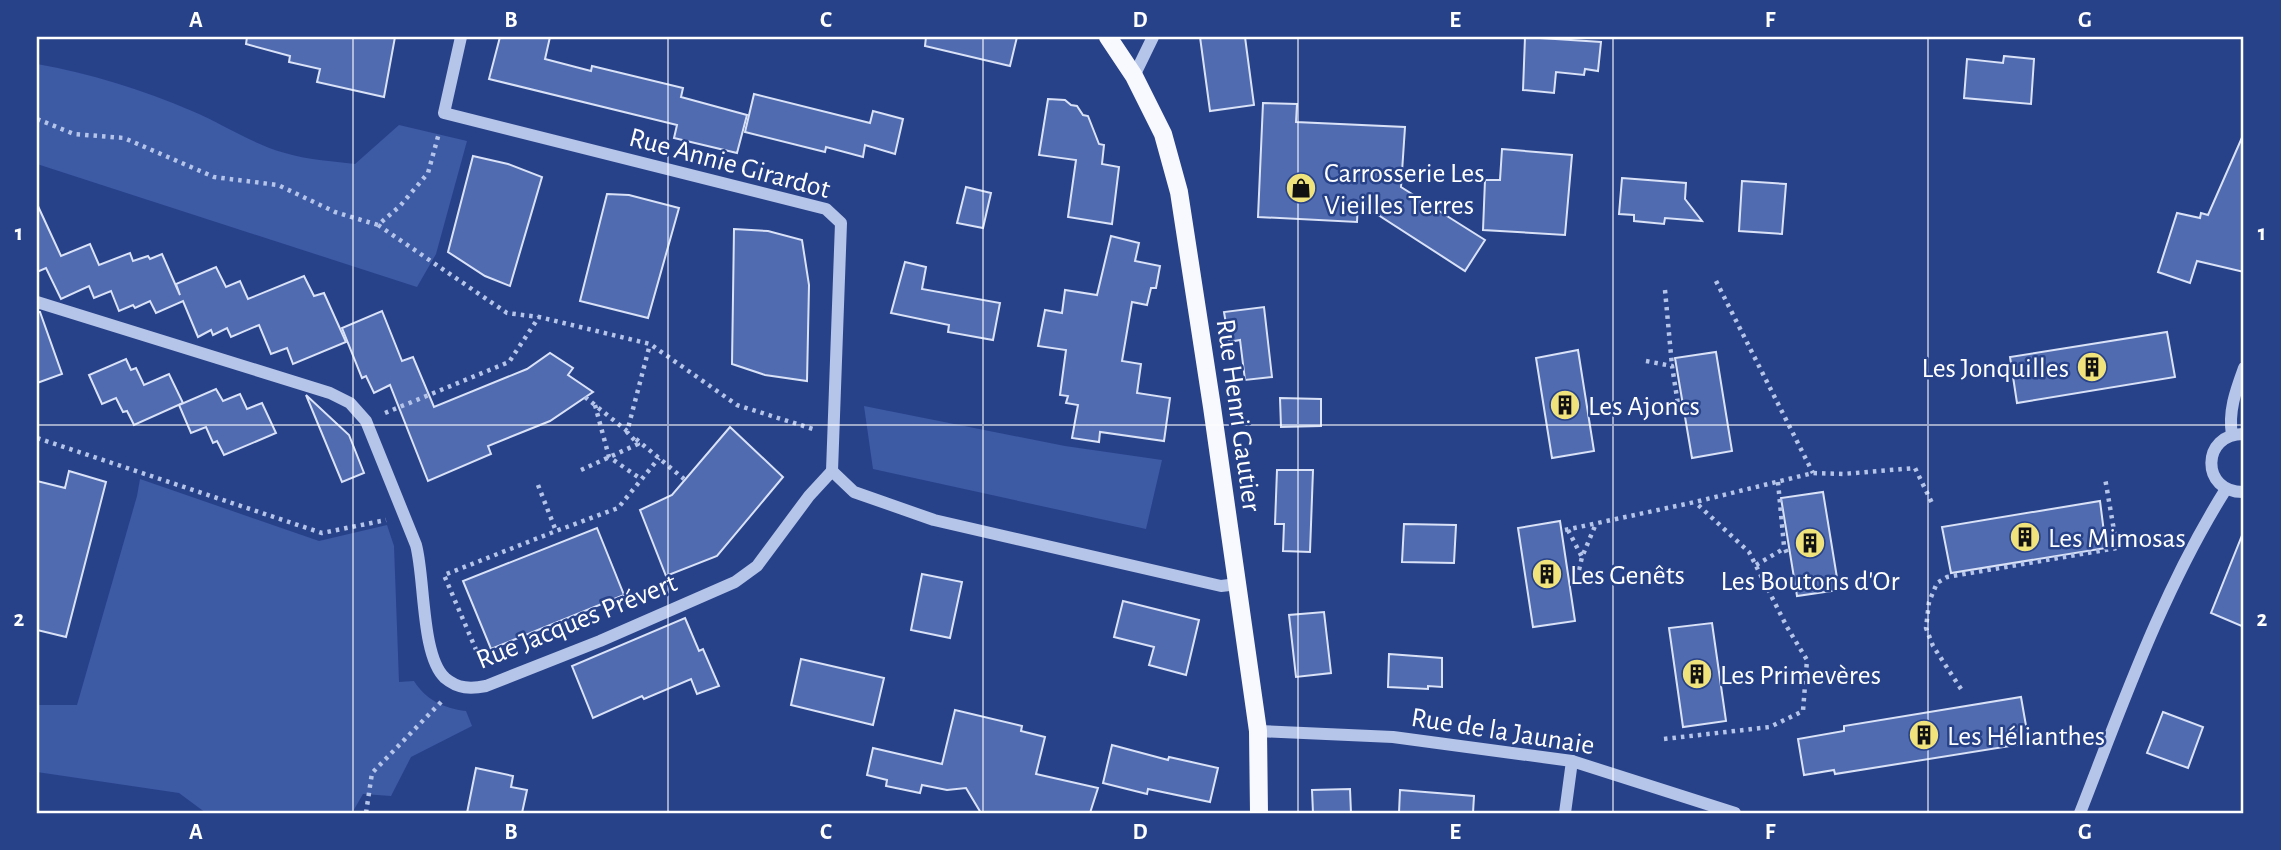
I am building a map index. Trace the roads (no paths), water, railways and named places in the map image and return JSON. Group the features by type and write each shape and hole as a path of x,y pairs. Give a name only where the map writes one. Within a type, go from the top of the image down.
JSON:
{"main road":[{"name":"Rue Henri Gautier","path":"1108,37 1134,76 1163,134 1179,192 1258,731 1259,813"}],"street":[{"name":"Rue Annie Girardot","path":"461,37 444,113 827,209 836,216 841,223 832,471"},
{"path":"1134,76 1153,37"},
{"name":"Rue Jacques Prévert","path":"37,302 330,393 350,403 366,421 421,564 427,630 436,665 444,677 470,689 486,687 735,582 757,566 809,496 832,471"},
{"path":"2244,368 2235,392 2230,422 2238,434 2216,446 2212,456 2213,475 2226,489 2244,492"},
{"path":"832,471 854,492 934,520 1221,586 1238,584"},
{"path":"2080,813 2127,693 2191,548 2226,489"},
{"name":"Rue de la Jaunaie","path":"1258,731 1393,737 1572,761 1735,813"},
{"path":"1565,813 1572,761"}],"place":[{"name":"Carrosserie Les Vieilles Terres","path":"1301,188"},
{"name":"Les Jonquilles","path":"2092,367"},
{"name":"Les Ajoncs","path":"1565,405"},
{"name":"Les Mimosas","path":"2025,537"},
{"name":"Les Boutons d'Or","path":"1810,543"},
{"name":"Les Genêts","path":"1547,574"},
{"name":"Les Primevères","path":"1697,674"},
{"name":"Les Hélianthes","path":"1924,735"}]}
